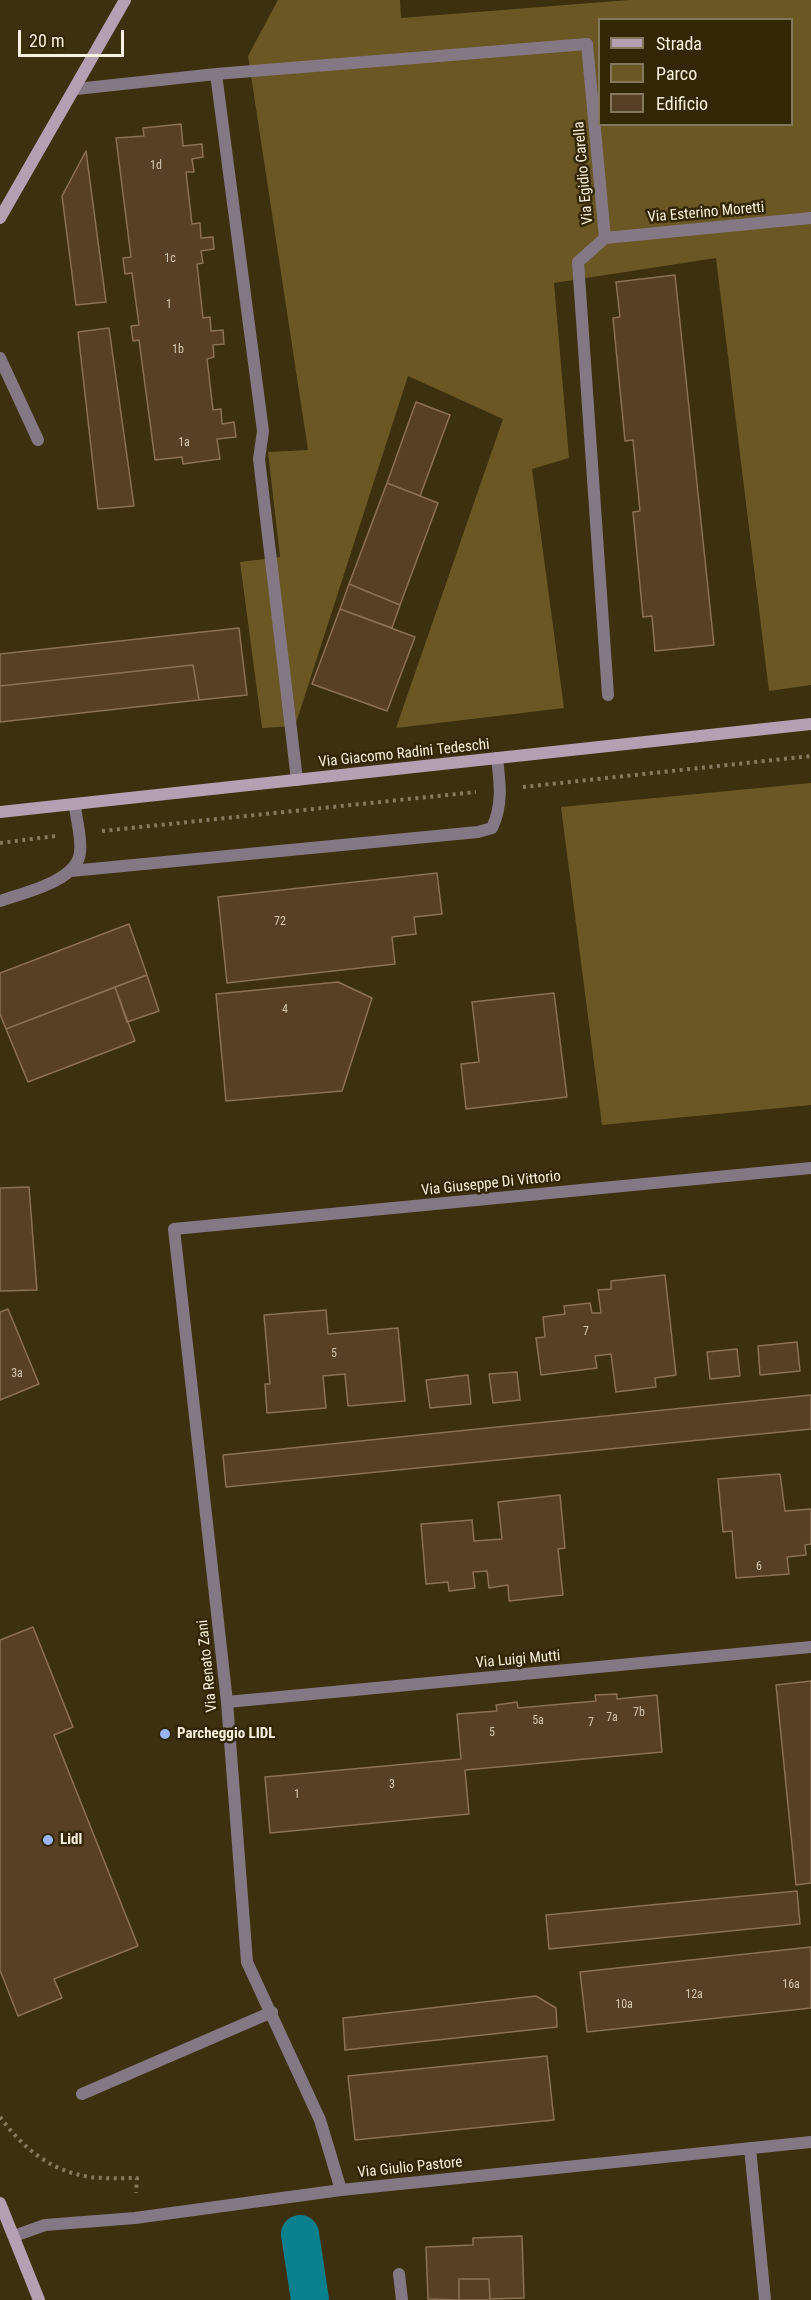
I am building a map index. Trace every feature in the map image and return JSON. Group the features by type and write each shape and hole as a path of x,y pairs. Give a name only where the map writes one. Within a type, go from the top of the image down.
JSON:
{"main road":[{"path":"0,218 125,0"},
{"name":"Via Giacomo Radini Tedeschi","path":"0,812 811,724"},
{"path":"0,2203 39,2300"}],"street":[{"name":"Via Egidio Carella","path":"76,89 216,74 587,44 605,238 578,261 608,694"},
{"path":"216,74 263,431 259,459 297,780"},
{"name":"Via Esterino Moretti","path":"605,238 811,218"},
{"path":"0,358 38,440"},
{"path":"0,901 40,887 71,871 478,832 492,828 498,815 501,789 497,758"},
{"path":"71,871 80,853 75,805"},
{"name":"Via Giuseppe Di Vittorio","path":"174,1229 811,1168"},
{"name":"Via Renato Zani","path":"174,1229 227,1702 246,1962 272,2012 320,2120 341,2190"},
{"name":"Via Luigi Mutti","path":"227,1702 811,1647"},
{"path":"82,2094 272,2012"},
{"name":"Via Giulio Pastore","path":"14,2236 45,2225 135,2218 341,2190 811,2142"},
{"path":"750,2148 765,2300"},
{"path":"399,2274 402,2300"}],"path":[{"path":"0,843 811,756"},
{"path":"0,2117 18,2141 53,2166 90,2177 137,2178 135,2218"}],"green space":[{"path":"278,0 400,0 401,18 629,0 811,0 811,685 769,691 716,258 554,283 569,458 532,469 564,708 396,728 503,419 408,376 295,726 262,728 240,562 280,557 268,452 308,450 248,56"},
{"path":"811,783 811,1105 602,1125 561,807"}],"building":[{"path":"181,124 183,146 202,144 203,157 192,159 194,172 186,172 192,224 200,223 201,238 213,237 214,249 201,251 203,263 197,264 203,318 210,317 211,331 223,330 224,344 213,345 214,357 207,359 213,410 221,409 222,424 234,422 236,437 217,439 220,459 183,464 182,457 155,460 139,340 133,341 131,326 139,325 132,273 125,274 123,258 131,257 116,138 144,136 143,128"},
{"path":"86,151 106,302 76,305 62,196"},
{"path":"675,275 714,645 655,651 652,616 643,617 633,512 640,511 633,440 625,441 613,318 620,317 616,282"},
{"path":"109,328 134,506 98,509 78,332"},
{"path":"416,402 450,415 420,496 387,483"},
{"path":"387,483 438,503 400,605 349,584"},
{"path":"349,584 400,605 392,628 340,609"},
{"path":"340,609 415,637 387,711 312,684"},
{"path":"239,628 247,695 199,700 193,665 0,686 0,654"},
{"path":"193,665 199,700 0,722 0,686"},
{"path":"437,873 442,914 414,917 416,934 392,937 395,964 227,983 218,897"},
{"path":"129,924 147,975 6,1029 0,1014 0,973"},
{"path":"147,975 159,1011 127,1022 115,987"},
{"path":"338,982 372,998 342,1091 226,1101 216,994"},
{"path":"115,987 135,1041 28,1082 6,1029"},
{"path":"554,993 567,1097 466,1109 461,1064 479,1062 472,1002"},
{"path":"29,1187 37,1290 0,1291 0,1188"},
{"path":"665,1275 676,1375 655,1378 656,1387 616,1392 611,1354 595,1356 597,1368 541,1375 536,1338 545,1337 543,1317 565,1314 564,1306 590,1303 592,1313 601,1313 598,1290 611,1289 611,1281"},
{"path":"8,1309 39,1384 0,1400 0,1312"},
{"path":"326,1310 328,1334 398,1328 405,1401 348,1406 345,1374 323,1376 326,1408 267,1413 265,1384 270,1384 264,1315"},
{"path":"797,1342 800,1371 760,1375 758,1346"},
{"path":"737,1349 740,1376 710,1379 707,1352"},
{"path":"517,1372 520,1400 493,1403 489,1374"},
{"path":"468,1375 471,1404 430,1408 426,1380"},
{"path":"811,1395 811,1429 226,1487 223,1455"},
{"path":"780,1474 785,1511 811,1509 811,1544 805,1545 806,1555 787,1557 789,1574 736,1578 732,1531 723,1532 718,1479"},
{"path":"560,1495 565,1548 558,1549 563,1595 509,1601 508,1585 489,1588 487,1571 473,1572 475,1588 449,1591 448,1582 426,1584 421,1524 472,1520 474,1541 502,1539 498,1502"},
{"name":"Lidl","path":"33,1627 73,1727 54,1735 138,1946 54,1979 62,1998 18,2016 0,1970 0,1640"},
{"path":"811,1681 811,1883 796,1885 776,1685"},
{"path":"617,1694 617,1699 657,1695 662,1752 465,1770 469,1814 270,1833 265,1777 461,1759 457,1714 497,1711 496,1705 517,1702 518,1708 596,1701 595,1695"},
{"path":"797,1891 800,1924 549,1949 546,1915"},
{"path":"811,1947 811,2008 587,2032 580,1972"},
{"path":"536,1996 556,2008 557,2027 345,2050 343,2018"},
{"path":"547,2056 554,2120 355,2140 348,2076"},
{"path":"522,2236 524,2298 490,2299 489,2279 459,2279 459,2300 428,2299 426,2247 473,2245 473,2238"},
{"path":"459,2279 489,2279 490,2300 459,2300"}],"waterway":[{"path":"300,2234 310,2300"}],"place":[{"name":"Parcheggio LIDL","path":"165,1734"},
{"name":"Lidl","path":"48,1840"}]}
